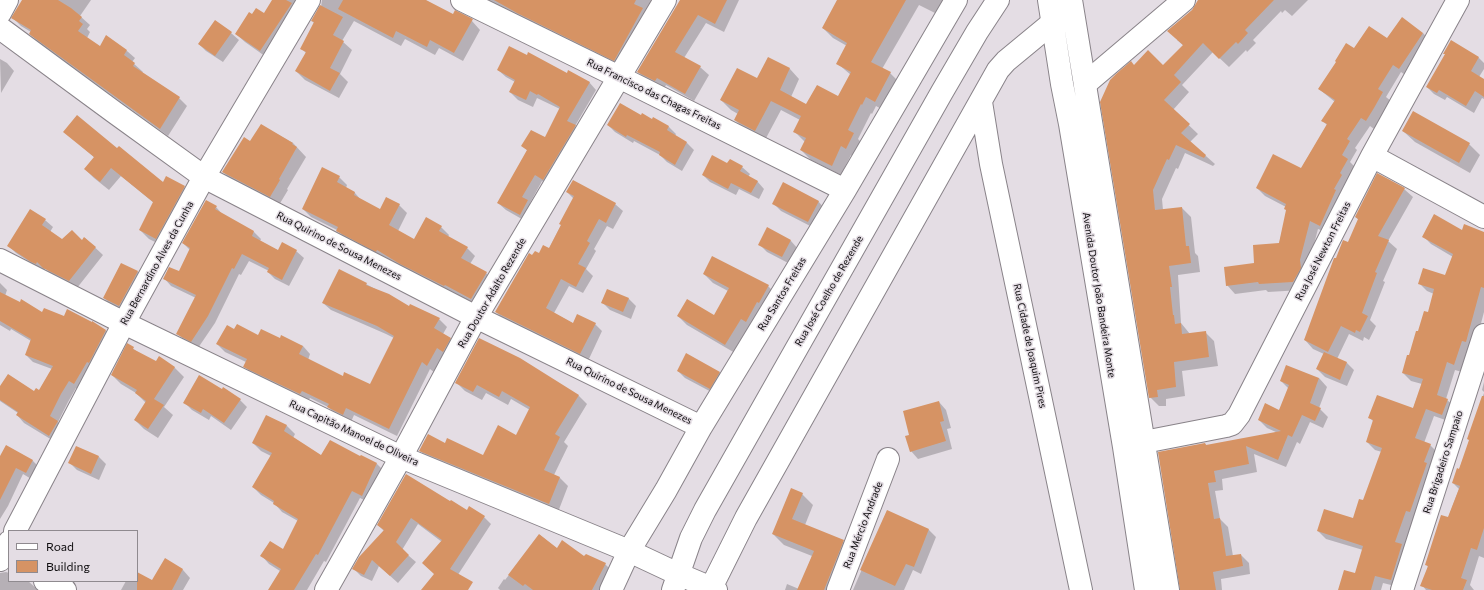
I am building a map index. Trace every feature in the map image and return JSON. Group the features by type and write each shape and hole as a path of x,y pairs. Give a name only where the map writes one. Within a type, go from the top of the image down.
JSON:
{"street":[{"path":"0,13 7,0"},
{"name":"Rua Bernardino Alves da Cunha","path":"16,530 124,323 204,176 309,0"},
{"name":"Rua Francisco das Chagas Freitas","path":"462,0 620,77 845,190"},
{"name":"Rua Doutor Adalto Rezende","path":"326,590 401,457 476,317 665,0"},
{"name":"Rua Santos Freitas","path":"611,590 629,551 666,490 701,426 845,190 956,0"},
{"name":"Rua José Coelho de Rezende","path":"676,582 691,538 704,510 942,92 977,32 998,0"},
{"name":"Avenida Doutor João Bandeira Monte","path":"1049,0 1146,590"},
{"name":"Avenida Doutor João Bandeira Monte","path":"1071,0 1168,590"},
{"path":"1085,84 1184,0"},
{"name":"Rua José Newton Freitas","path":"1144,442 1226,426 1232,424 1239,415 1372,156 1458,0"},
{"path":"712,589 746,518 998,70 1006,61 1052,23"},
{"name":"Rua Quirino de Sousa Menezes","path":"0,28 204,176 476,317 701,426"},
{"name":"Rua Cidade de Joaquim Pires","path":"981,102 991,164 1080,590"},
{"path":"1372,156 1484,217"},
{"name":"Rua Capitão Manoel de Oliveira","path":"0,260 124,323 401,457 629,551 676,582 712,589"},
{"name":"Rua Brigadeiro Sampaio","path":"1402,590 1484,335"},
{"name":"Rua Mércio Andrade","path":"838,590 888,459"},
{"path":"0,560 8,544"},
{"path":"47,582 65,590"}],"building":[{"path":"22,0 58,0 82,17 79,21 83,24 78,31 100,46 106,35 127,50 124,55 135,63 133,66 180,97 160,129 29,34 31,30 11,18"},
{"path":"272,0 286,0 292,3 260,51 235,34 249,12 252,14 256,8 264,13"},
{"path":"343,0 426,0 453,14 455,10 473,19 454,53 430,40 427,47 396,31 393,38 338,9"},
{"path":"494,0 636,0 634,4 643,8 614,61"},
{"path":"680,0 727,0 715,24 698,15 675,52 701,66 685,94 657,78 655,81 637,72"},
{"path":"837,0 906,0 871,62 891,72 875,102 866,97 862,105 861,104 848,130 854,133 846,149 841,146 832,166 800,150 806,138 793,132 801,116 771,101 755,131 734,120 739,110 720,100 737,68 757,78 768,57 790,68 780,90 806,104 817,85 838,96 851,72 836,64 847,43 822,28"},
{"path":"1198,0 1274,0 1245,30 1248,33 1238,44 1236,42 1219,59 1203,43 1174,75 1181,82 1164,100 1190,124 1181,133 1206,155 1204,158 1176,145 1169,160 1167,159 1153,190 1155,210 1182,207 1186,246 1189,246 1191,263 1169,266 1172,287 1170,287 1173,315 1175,324 1181,323 1182,334 1206,331 1209,357 1174,362 1176,387 1157,390 1158,397 1149,398 1100,102 1110,80 1131,61 1134,65 1148,50 1163,65 1183,45 1167,31 1192,10"},
{"path":"320,5 343,17 333,35 344,41 330,68 340,73 330,91 295,71 306,52 300,49 314,22 311,21"},
{"path":"1402,17 1423,33 1399,69 1393,65 1378,89 1383,92 1366,121 1361,118 1347,139 1350,141 1342,155 1348,159 1340,173 1342,175 1334,189 1336,190 1320,226 1310,221 1300,260 1301,268 1293,282 1259,284 1258,282 1226,286 1224,267 1254,263 1253,245 1279,243 1286,204 1256,188 1273,154 1301,168 1327,124 1321,121 1335,100 1318,89 1336,62 1335,61 1346,43 1354,48 1369,26 1387,38"},
{"path":"215,20 232,32 215,56 198,44"},
{"path":"1451,40 1479,57 1471,71 1484,79 1484,97 1475,91 1466,106 1439,90 1437,93 1426,87 1445,54 1443,54"},
{"path":"509,46 527,55 528,52 567,73 568,70 590,82 567,121 576,125 543,180 535,175 522,197 528,200 520,215 497,203 527,150 521,146 531,130 545,137 560,107 530,91 526,100 509,92 515,80 497,70"},
{"path":"620,103 641,115 642,113 652,119 653,117 669,126 667,130 687,142 675,165 659,155 660,152 627,135 626,137 607,125"},
{"path":"1413,111 1470,143 1459,163 1402,131"},
{"path":"77,115 117,148 119,146 163,182 166,176 185,186 156,239 139,230 153,202 111,168 100,182 84,169 94,157 63,132"},
{"path":"261,124 293,143 292,144 297,147 270,197 222,172 244,137 250,141"},
{"path":"712,155 727,163 730,159 743,166 740,171 758,181 751,193 731,183 728,189 702,175"},
{"path":"322,167 340,176 337,182 355,192 354,195 380,209 386,197 400,204 389,225 414,239 426,217 442,226 439,231 468,247 461,258 487,272 471,299 400,264 377,250 376,252 336,231 338,227 302,209"},
{"path":"1377,173 1405,188 1378,236 1389,240 1375,272 1377,273 1362,313 1368,316 1360,332 1356,330 1355,333 1341,326 1328,352 1304,340 1334,258 1336,258 1343,240 1348,242 1358,219 1355,217"},
{"path":"573,180 616,203 606,223 599,219 587,241 590,243 578,264 586,268 576,287 561,279 546,308 573,323 577,314 596,323 580,354 495,312 529,253 532,255 535,251 539,253 543,245 549,248 561,225 559,224 574,196 566,192"},
{"path":"783,182 819,201 808,222 772,204"},
{"path":"206,200 217,206 215,209 254,231 252,236 278,250 282,242 297,250 282,280 267,272 269,268 242,254 234,269 232,268 208,316 191,342 176,334 196,295 163,279 169,267 179,271 190,248 182,243"},
{"path":"30,209 46,219 42,225 62,239 72,230 82,240 84,237 96,247 69,281 43,268 37,262 36,264 31,262 7,246"},
{"path":"1434,214 1462,230 1464,224 1484,232 1484,288 1481,287 1466,342 1462,341 1454,365 1447,362 1437,395 1448,399 1442,415 1426,409 1415,438 1431,444 1424,462 1427,463 1410,512 1406,511 1395,542 1402,544 1391,580 1375,576 1371,590 1338,590 1344,570 1355,573 1363,546 1317,531 1324,509 1353,518 1359,499 1363,500 1382,448 1366,442 1373,420 1368,418 1377,395 1413,408 1423,379 1402,373 1407,355 1409,355 1424,311 1428,312 1434,289 1418,284 1423,268 1445,275 1453,254 1422,237"},
{"path":"767,227 791,240 782,257 758,245"},
{"path":"712,256 769,285 759,303 757,302 746,322 741,319 725,345 677,316 687,299 714,315 729,288 703,274"},
{"path":"121,263 138,271 119,306 103,298"},
{"path":"339,269 367,283 366,285 389,294 409,306 410,304 440,318 434,328 451,338 443,352 437,348 427,366 422,362 389,429 346,408 343,415 327,407 329,404 302,391 300,394 243,367 247,359 216,344 227,325 234,329 237,324 258,335 261,329 280,338 281,335 303,346 299,354 343,376 344,372 370,384 394,336 377,326 322,303"},
{"path":"607,289 629,298 623,312 601,303"},
{"path":"0,292 20,302 21,299 42,312 44,308 64,316 67,309 92,321 106,330 89,363 87,362 74,384 69,381 61,394 50,416 58,421 49,436 16,415 18,412 0,400 0,386 8,374 34,391 36,388 39,390 53,366 25,355 31,339 0,321"},
{"path":"479,338 520,358 579,395 555,434 560,437 544,470 560,477 549,504 419,451 428,434 445,443 447,438 483,455 498,425 516,435 530,407 502,391 499,397 477,385 473,392 455,383"},
{"path":"127,343 134,347 133,349 156,361 159,356 175,367 154,399 164,405 148,429 134,420 146,401 135,393 137,390 111,375"},
{"path":"1324,352 1347,362 1340,380 1316,369"},
{"path":"686,353 720,372 710,389 677,371"},
{"path":"1286,365 1319,378 1310,403 1321,408 1315,421 1302,415 1292,437 1288,435 1278,460 1246,446 1249,464 1214,471 1216,482 1208,483 1214,519 1220,518 1226,556 1241,554 1243,566 1213,572 1216,590 1180,590 1158,452 1281,431 1258,420 1265,403 1279,410 1289,385 1280,381"},
{"path":"199,375 222,389 223,387 241,399 224,423 203,409 201,413 183,403"},
{"path":"1482,396 1484,396 1484,528 1477,550 1471,548 1461,578 1467,580 1463,590 1432,590 1420,586 1428,566 1425,565 1441,515 1448,517 1460,486 1452,483 1457,468 1459,469 1469,440 1467,439"},
{"path":"939,401 944,421 940,422 946,441 910,452 905,436 909,435 903,411"},
{"path":"266,415 287,425 284,431 321,455 330,440 377,463 362,496 352,491 318,555 316,554 294,590 268,590 281,569 260,556 270,541 283,549 298,519 273,504 274,501 252,487 272,453 252,443"},
{"path":"6,445 33,460 26,473 16,468 0,500 0,456"},
{"path":"76,446 99,456 91,474 68,463"},
{"path":"406,474 450,501 451,500 467,510 469,506 485,516 450,569 473,582 468,590 421,590 434,574 422,563 442,540 411,518 396,542 409,555 390,576 372,560 364,575 352,569 359,557 384,530 377,525"},
{"path":"791,488 803,493 792,519 844,540 824,590 797,590 814,551 772,534"},
{"path":"887,510 929,529 914,567 906,564 895,586 860,570"},
{"path":"539,534 557,548 562,540 584,556 586,554 606,563 592,590 533,590 525,584 523,586 508,575"},
{"path":"165,558 183,569 172,590 137,590 138,573 152,580"}]}
